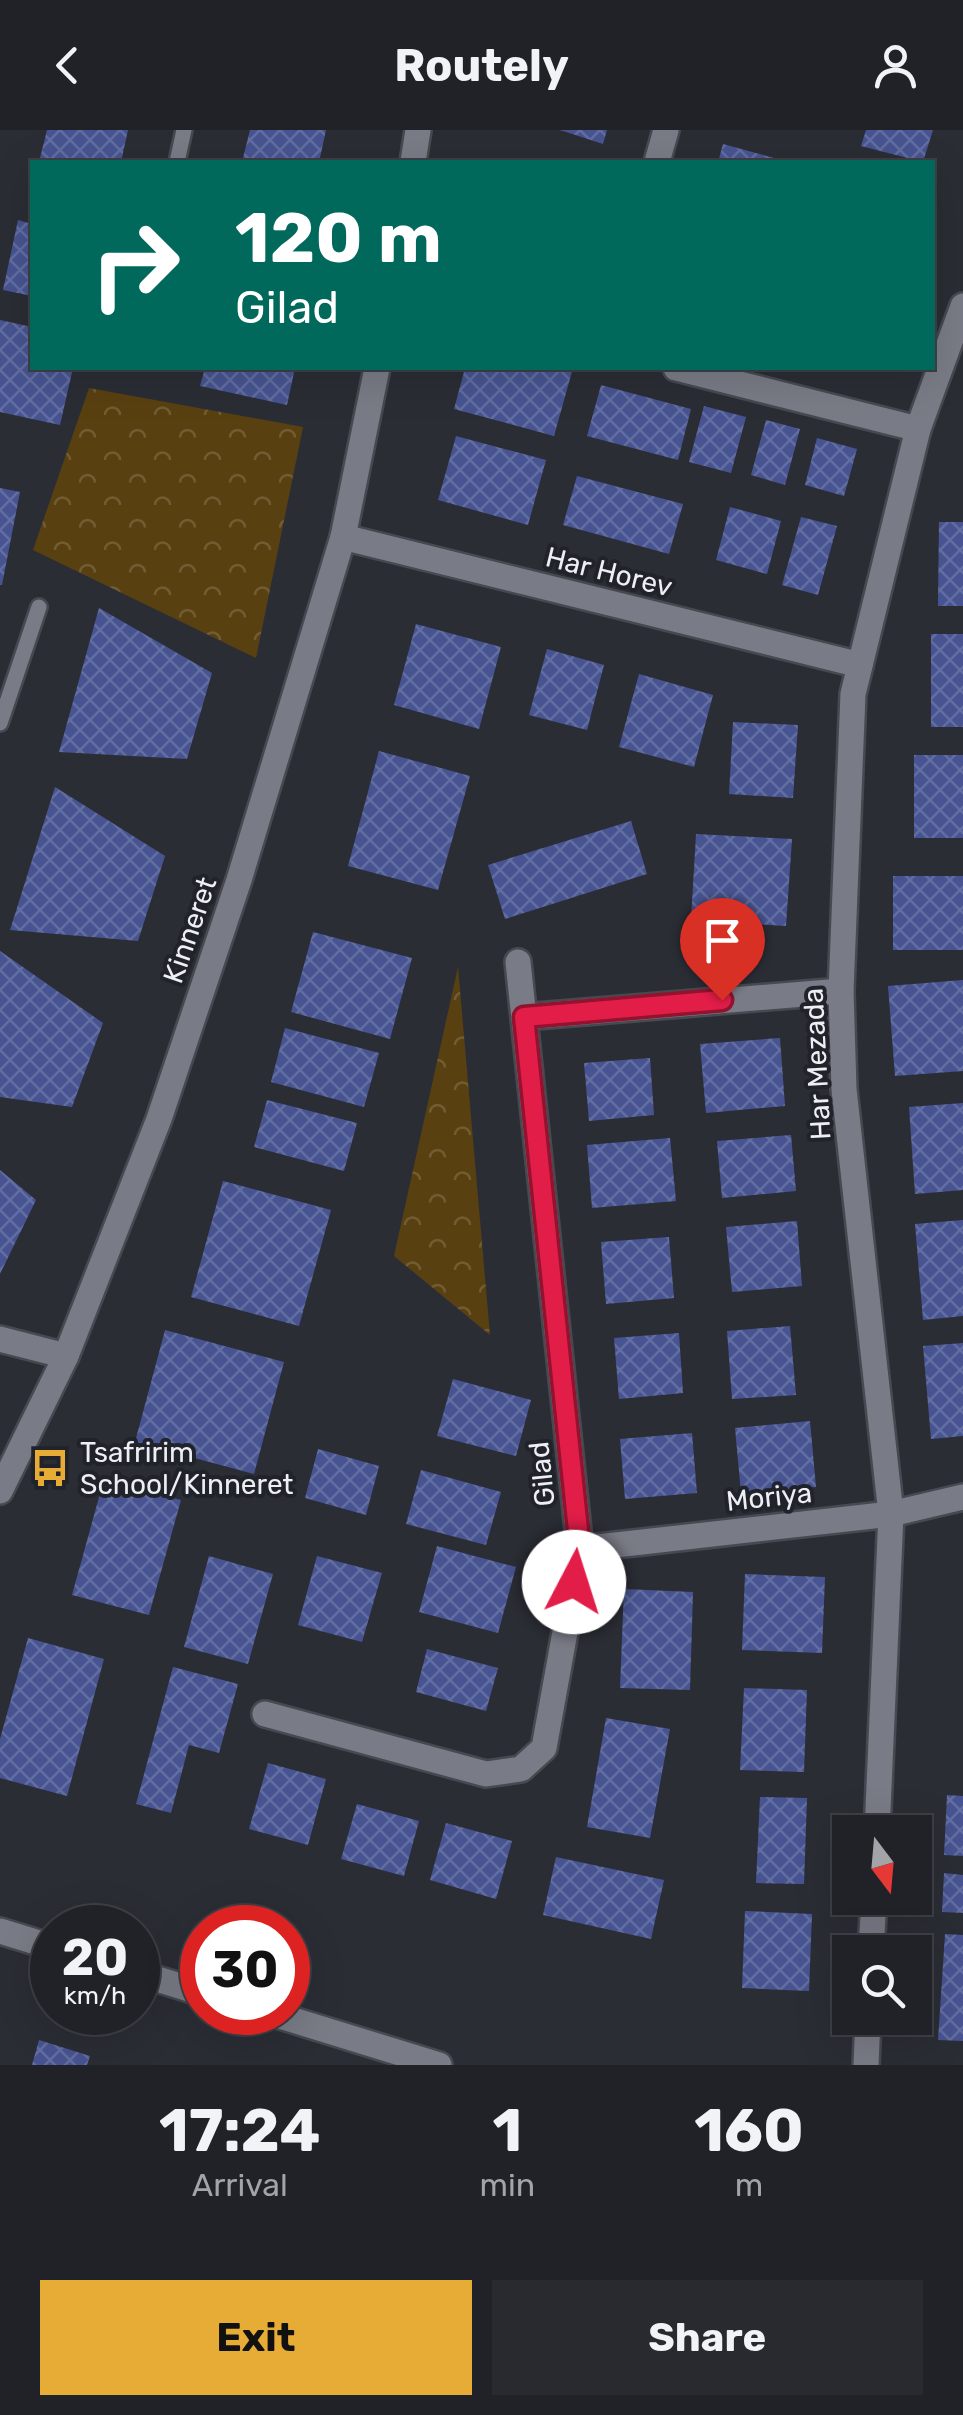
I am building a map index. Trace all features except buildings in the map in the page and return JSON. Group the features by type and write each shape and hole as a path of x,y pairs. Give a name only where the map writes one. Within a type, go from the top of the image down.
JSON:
{"street":[{"path":"413,160 418,130"},
{"path":"658,160 666,130"},
{"name":"Har Mezada","path":"877,1815 891,1514 844,1088 842,990 853,694 918,430 963,306"},
{"name":"Kinneret","path":"0,1492 66,1356 159,1118 239,880 343,537 377,370"},
{"path":"684,370 918,430"},
{"name":"Har Horev","path":"343,537 860,665"},
{"name":"Gilad","path":"266,1714 486,1774 521,1769 544,1748 580,1549 518,962"},
{"path":"524,1017 842,990"},
{"path":"0,1338 66,1356"},
{"name":"Moriya","path":"580,1549 891,1514 963,1496"},
{"path":"0,1931 30,1940"},
{"path":"310,2025 440,2065"},
{"path":"866,2065 867,2035"}],"lane":[{"path":"176,160 184,130"},
{"path":"0,723 38,607"}],"green space":[{"path":"89,388 303,427 256,658 33,550"},
{"path":"458,967 490,1335 394,1256"}],"place":[{"name":"Tsafririm School/Kinneret","path":"50,1468"}],"route":[{"path":"574,1582 580,1549 524,1017 722,1000"}]}
